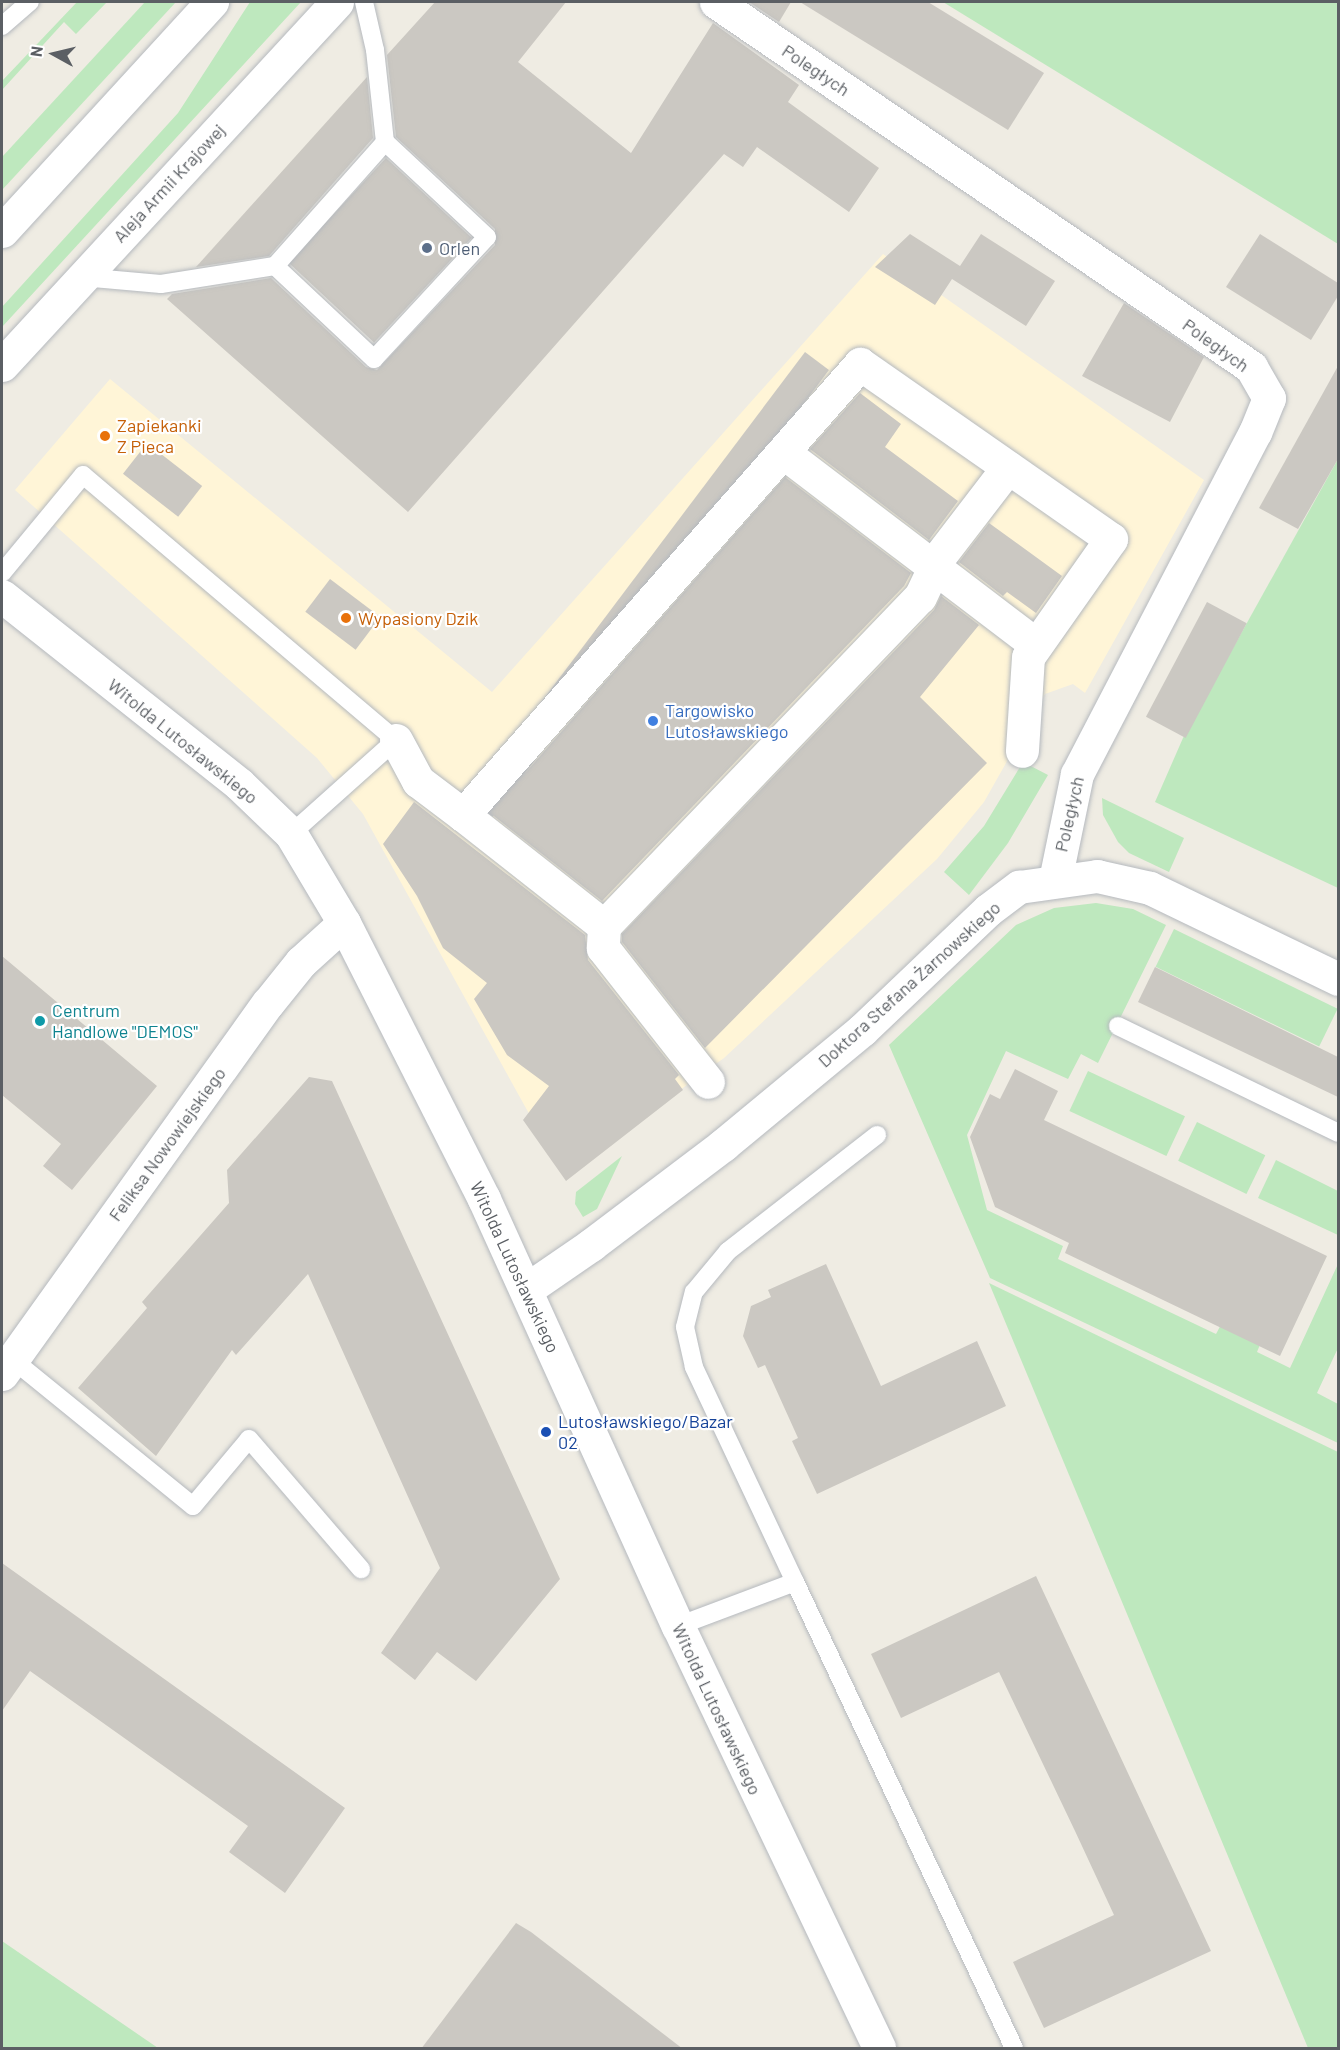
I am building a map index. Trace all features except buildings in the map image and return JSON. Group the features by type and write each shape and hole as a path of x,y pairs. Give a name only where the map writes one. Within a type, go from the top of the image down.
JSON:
{"street":[{"path":"2,231 212,2"},
{"name":"Aleja Armii Krajowej","path":"2,365 337,2"},
{"name":"Poległych","path":"716,2 1251,367 1269,398 1255,432 1077,774 1055,880"},
{"path":"463,815 860,364 1111,539 1028,657 1022,751"},
{"path":"783,452 933,570 1036,645"},
{"path":"708,1082 603,948 604,926 920,597 933,570 1008,467"},
{"name":"Witolda Lutosławskiego","path":"2,596 239,784 291,834 344,923 526,1288 678,1626 879,2049"},
{"path":"396,740 418,781 604,926"},
{"name":"Doktora Stefana Żarnowskiego","path":"526,1288 591,1245 723,1144 861,1030 988,910 1019,887 1055,880 1097,876 1150,888 1338,979"},
{"name":"Feliksa Nowowiejskiego","path":"7,1367 268,1003 301,962 344,923"}],"lane":[{"path":"2,26 30,2"},
{"path":"275,266 374,359 487,237 385,142 375,50 364,2"},
{"path":"82,277 161,284 275,266 385,142"},
{"path":"2,573 83,475 396,740 291,834"},
{"path":"1118,1026 1338,1133"},
{"path":"878,1135 728,1251 694,1292 685,1327 694,1366 1014,2049"},
{"path":"7,1367 193,1506 249,1438 361,1569"},
{"path":"678,1626 795,1582"}],"shaded area":[{"name":"Targowisko Lutosławskiego","path":"883,254 1204,480 1085,693 1073,684 1045,694 984,802 937,859 724,1058 563,1175 363,814 317,758 15,490 110,379 492,692"}],"green space":[{"path":"77,2 107,2 76,34 64,22 2,90 2,81"},
{"path":"145,2 176,2 2,190 2,157"},
{"path":"250,2 301,2 2,327 2,307 178,113"},
{"path":"943,2 1338,2 1338,244"},
{"path":"1338,459 1338,888 1155,802 1183,738"},
{"path":"1023,762 1048,775 1008,843 969,895 944,872 984,826"},
{"path":"1102,798 1184,838 1169,872 1129,853 1118,842 1103,815"},
{"path":"1096,903 1133,909 1166,925 1098,1063 1081,1054 1068,1079 1006,1051 967,1135 987,1210 1063,1246 1058,1259 1216,1334 1224,1319 1263,1337 1257,1352 1290,1368 1338,1264 1338,1348 1317,1393 1338,1404 1338,1443 990,1278 889,1045 1016,925 1054,908"},
{"path":"1174,929 1338,1009 1319,1047 1156,967"},
{"path":"1088,1071 1185,1116 1166,1156 1069,1111"},
{"path":"1197,1122 1265,1155 1246,1194 1178,1161"},
{"path":"622,1156 597,1209 583,1217 575,1204 576,1192"},
{"path":"1276,1160 1338,1191 1338,1235 1258,1198"},
{"path":"989,1283 1338,1452 1338,2048 1308,2048"},
{"path":"2,1941 158,2048 2,2048"}],"place":[{"name":"Orlen","path":"427,248"},
{"name":"Zapiekanki Z Pieca","path":"105,436"},
{"name":"Wypasiony Dzik","path":"346,618"},
{"name":"Targowisko Lutosławskiego","path":"653,721"},
{"name":"Centrum Handlowe \"DEMOS\"","path":"40,1021"},
{"name":"Lutosławskiego/Bazar 02","path":"546,1432"}]}
